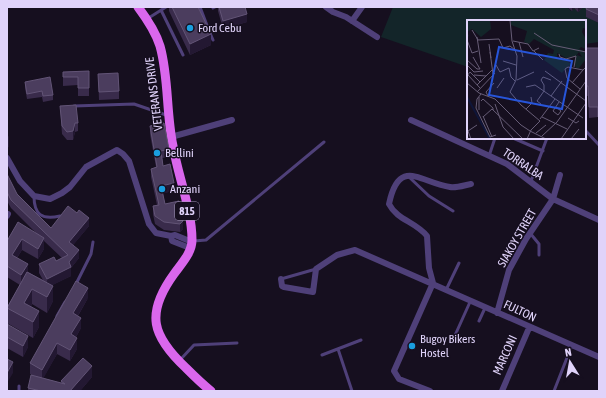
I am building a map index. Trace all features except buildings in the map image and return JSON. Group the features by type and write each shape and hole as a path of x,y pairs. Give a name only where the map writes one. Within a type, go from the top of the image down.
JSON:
{"main road":[{"name":"VETERANS DRIVE","path":"138,7 147,20 160,46 164,69 171,137 191,245"},
{"path":"191,245 189,254 161,292 157,306 156,320 158,332 163,343 179,362 211,391"}],"street":[{"path":"326,7 377,37"},
{"path":"352,21 362,7"},
{"path":"171,137 232,120"},
{"name":"TORRALBA","path":"411,120 507,164 553,199 599,220"},
{"path":"7,158 20,181 34,196 50,199 62,193 86,167 117,150 129,161 149,224 156,233 172,236 172,241 191,245"},
{"path":"430,391 399,379 395,374 394,369 433,283 429,268 427,236 414,224 392,212 389,204 398,181 406,175 413,174 452,187 471,184"},
{"name":"SIAKOY STREET","path":"497,313 509,270 530,233 553,199 560,175"},
{"name":"FULTON","path":"316,269 337,255 355,250 433,283 470,302 529,328 599,357"},
{"path":"282,278 282,286 284,287 313,292 316,269"},
{"name":"MARCONI","path":"502,391 529,328"}],"lane":[{"path":"147,20 166,7"},
{"path":"200,7 213,40"},
{"path":"161,10 182,55"},
{"path":"65,106 134,104 168,115"},
{"path":"586,131 599,145"},
{"path":"489,156 495,139"},
{"path":"515,139 543,151"},
{"path":"531,182 547,139"},
{"path":"191,245 206,240 324,142"},
{"path":"406,175 429,196 453,211"},
{"path":"34,196 34,207 38,214 45,218 60,216"},
{"path":"530,233 540,244 539,255"},
{"path":"74,289 91,254 94,242"},
{"path":"446,290 459,263"},
{"path":"282,278 316,269"},
{"path":"56,318 66,300"},
{"path":"452,342 470,302"},
{"path":"479,321 485,308"},
{"path":"322,355 361,340"},
{"path":"179,362 194,345 237,343"},
{"path":"554,391 572,345"},
{"path":"338,349 352,391"},
{"path":"18,386 18,391"}],"shaded area":[{"path":"393,7 567,7 571,11 574,8 578,12 583,7 589,7 596,18 595,21 599,23 599,42 586,44 586,20 467,20 467,67 381,37"}],"place":[{"name":"Ford Cebu","path":"190,28"},
{"name":"Bellini","path":"157,153"},
{"name":"Anzani","path":"162,189"},
{"name":"Bugoy Bikers Hostel","path":"412,346"}]}
